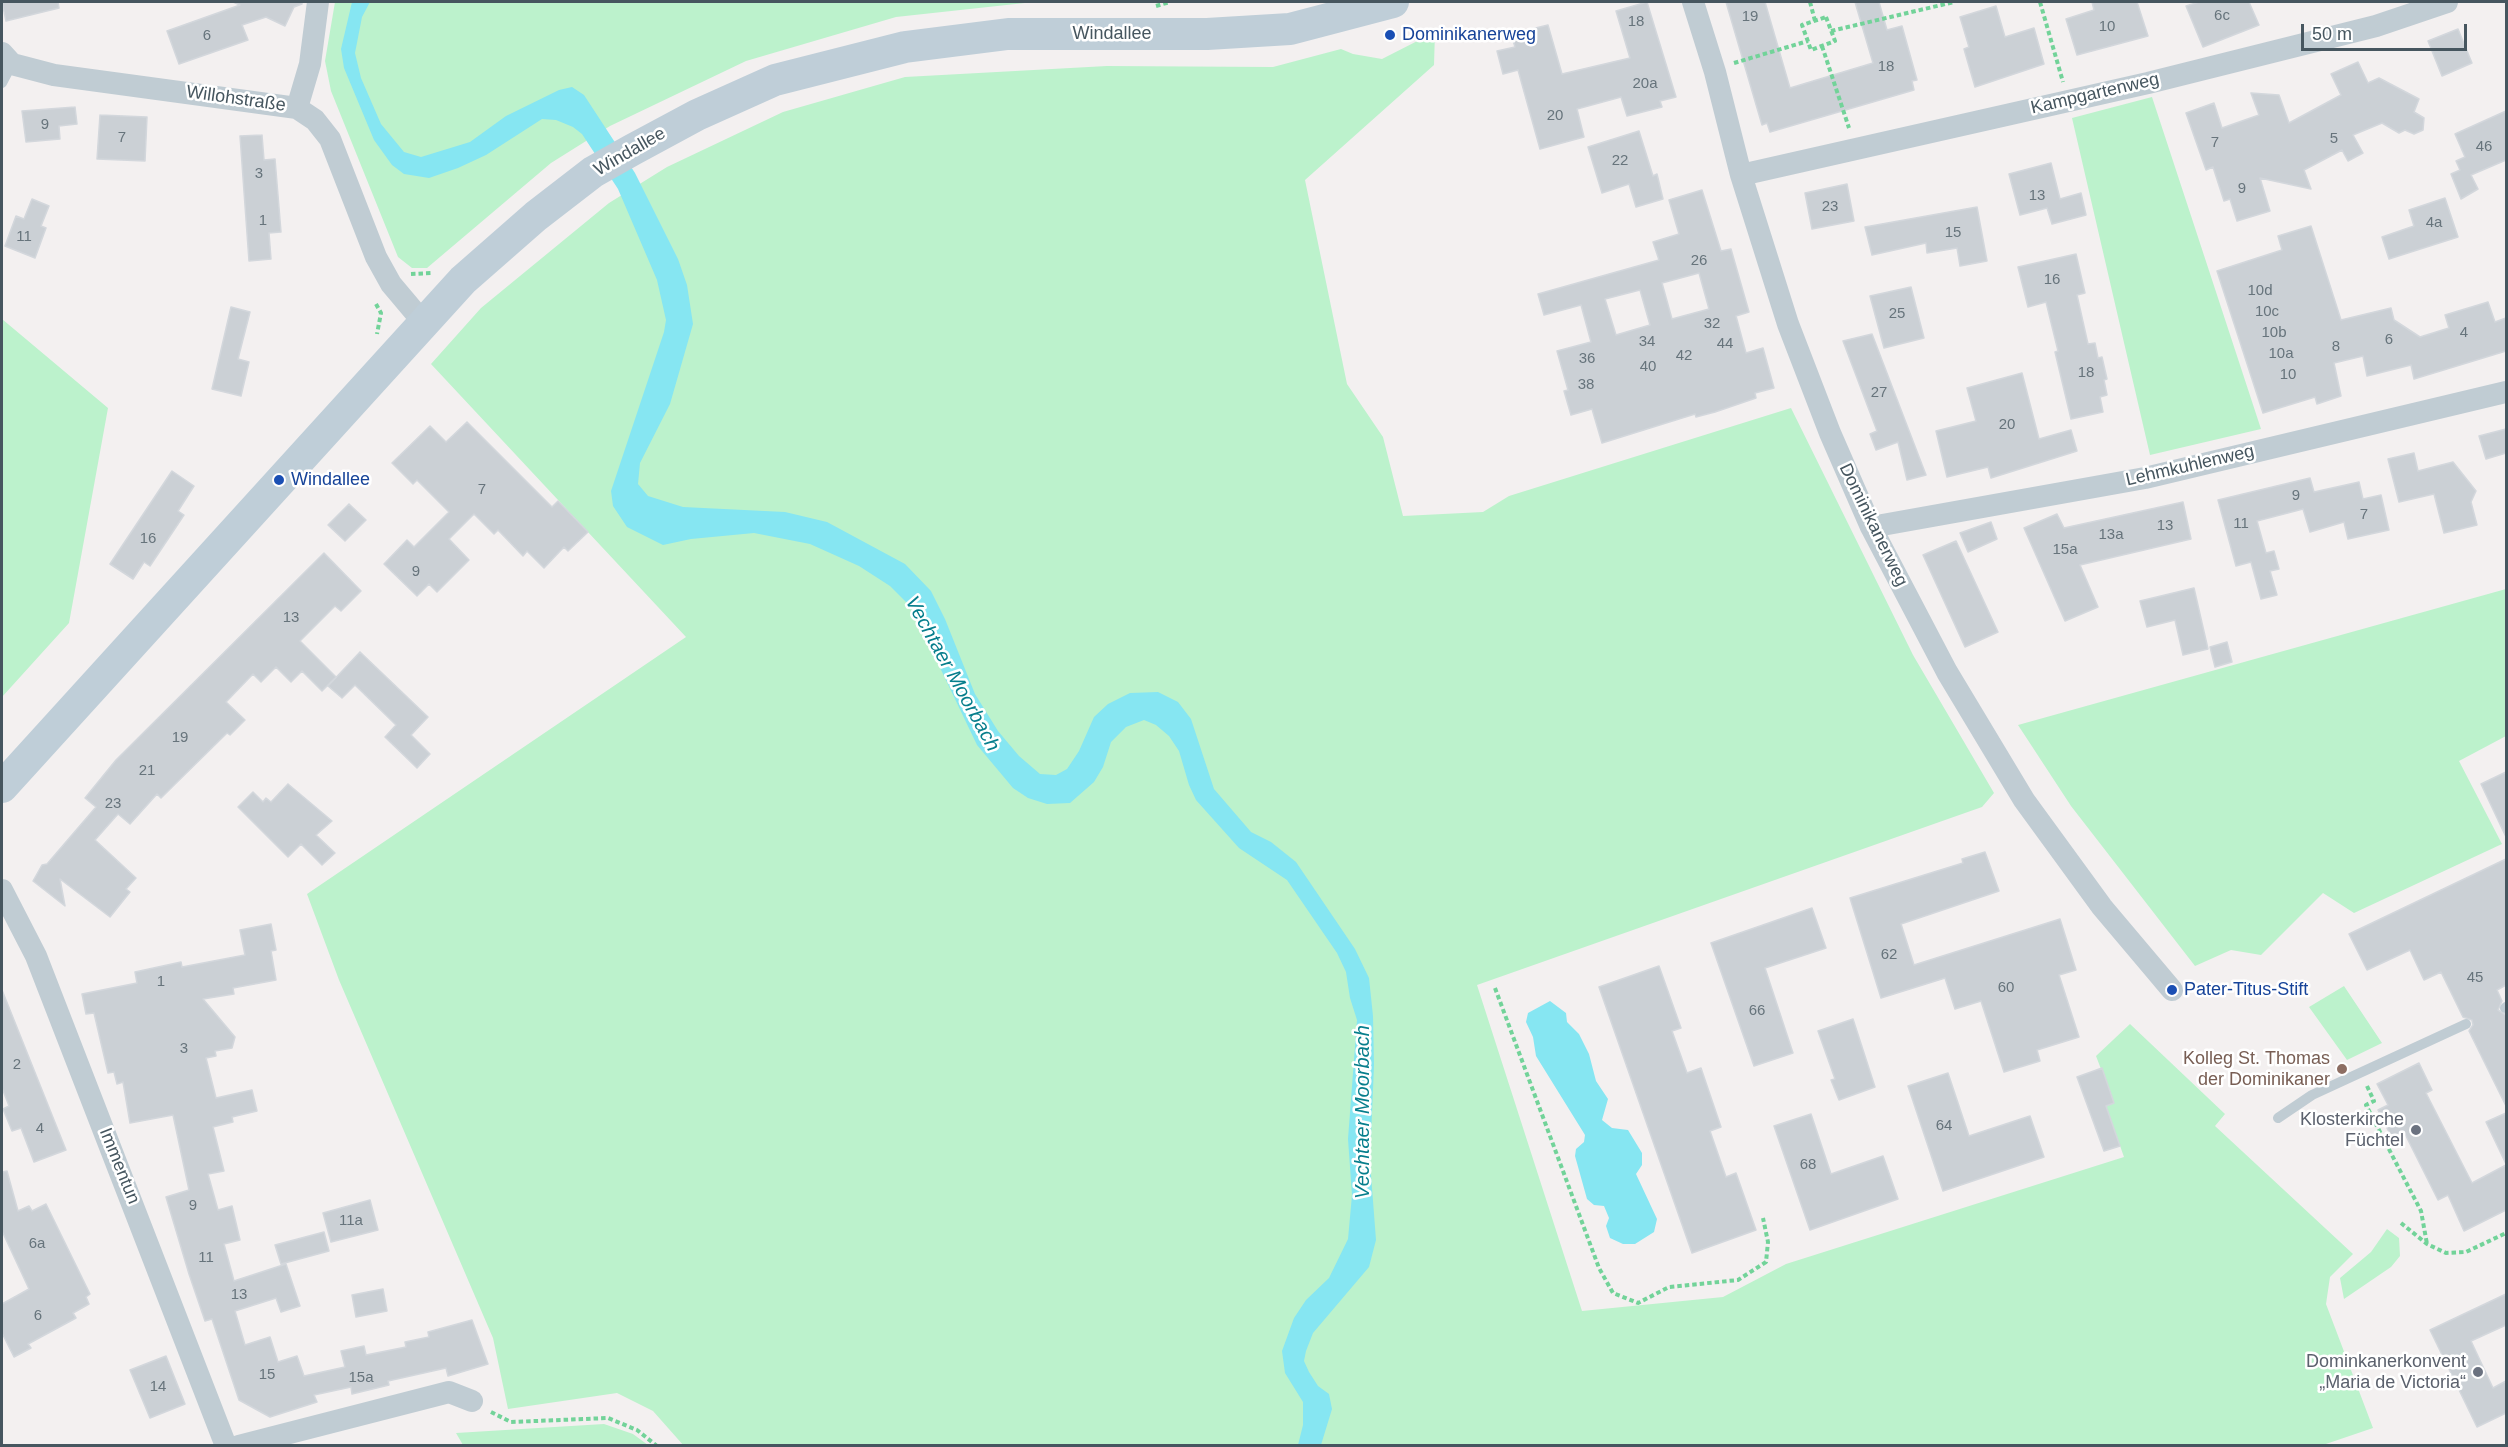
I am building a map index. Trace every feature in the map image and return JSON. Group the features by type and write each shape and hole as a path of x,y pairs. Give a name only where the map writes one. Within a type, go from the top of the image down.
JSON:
{"main road":[{"name":"Windallee","path":"2,787 463,280 536,216 593,172 697,116 775,80 905,47 1008,34 1207,34 1290,29 1393,2"}],"street":[{"path":"297,108 310,64 318,2"},
{"name":"Dominikanerweg","path":"1693,2 1714,69 1741,175 1788,324 1830,433 1871,527 1947,672 2024,800 2102,907 2172,990"},
{"name":"Kampgartenweg","path":"1741,175 2148,83 2376,26 2446,2"},
{"name":"Willohstraße","path":"5,66 54,75 297,108 315,120 330,139 376,257 391,284 423,322"},
{"name":"Lehmkuhlenweg","path":"1871,527 2145,478 2506,392"},
{"name":"Immentun","path":"2,890 36,956 226,1446"},
{"path":"239,1446 449,1392 472,1401"}],"lane":[{"path":"2278,1118 2312,1095 2466,1024"}],"path":[{"path":"1810,2 1815,21"},
{"path":"1831,31 1954,2"},
{"path":"2040,2 2068,100"},
{"path":"1826,17 1831,31 1834,41 1811,50 1802,25 1826,17"},
{"path":"1714,69 1808,40"},
{"path":"1822,46 1855,149"},
{"path":"375,343 381,313 370,291 391,284"},
{"path":"1495,988 1599,1268 1613,1293 1638,1303 1669,1287 1738,1280 1766,1262 1768,1242 1763,1218"},
{"path":"2359,1073 2374,1101 2366,1105 2421,1210 2427,1244"},
{"path":"2401,1223 2427,1244 2446,1252 2466,1252 2506,1233"},
{"path":"472,1401 511,1422 608,1418 638,1430 657,1446"}],"green space":[{"path":"335,2 1034,2 896,17 746,61 610,126 551,163 427,268 412,268 398,257 331,91 325,61"},
{"path":"1435,32 1434,65 1305,180 1347,384 1383,437 1403,516 1483,512 1509,496 1791,408 1913,655 1994,793 1982,807 1477,985 1582,1311 1723,1297 1786,1264 2124,1157 2106,1106 2114,1103 2096,1056 2130,1024 2225,1114 2215,1126 2353,1254 2330,1277 2326,1304 2373,1428 2320,1446 684,1446 653,1411 617,1393 508,1409 493,1338 339,980 307,894 686,637 431,364 481,308 609,203 667,167 783,112 905,77 1107,66 1273,67 1341,49 1353,54 1382,59"},
{"path":"2152,97 2261,429 2150,455 2072,118"},
{"path":"2,319 108,408 69,623 2,697"},
{"path":"2506,589 2506,736 2459,761 2502,844 2354,913 2323,893 2261,955 2231,950 2195,966 2071,806 2018,725"},
{"path":"2344,986 2382,1043 2347,1060 2309,1007"},
{"path":"2387,1229 2399,1238 2400,1256 2391,1267 2344,1299 2340,1278 2371,1252"},
{"path":"604,1424 633,1434 648,1445 463,1445 456,1433"}],"water":[{"name":"Vechtaer Moorbach","path":"352,2 370,2 362,17 355,53 361,78 381,124 404,152 421,157 470,142 506,116 559,90 572,87 584,95 635,173 678,259 687,285 693,324 670,404 640,463 638,484 648,496 683,507 785,512 827,522 905,564 931,591 945,619 975,694 998,731 1019,756 1040,774 1056,775 1067,769 1079,751 1094,717 1108,704 1130,693 1158,692 1178,702 1191,719 1214,789 1251,832 1271,842 1296,862 1355,949 1369,978 1373,1016 1374,1065 1370,1162 1376,1240 1369,1267 1313,1333 1306,1351 1304,1361 1318,1386 1329,1394 1332,1409 1321,1445 1298,1445 1303,1425 1303,1402 1285,1373 1282,1351 1294,1318 1306,1300 1329,1278 1348,1239 1352,1195 1348,1139 1357,1020 1350,998 1346,972 1337,953 1287,880 1239,848 1196,800 1179,751 1169,736 1156,725 1144,720 1126,727 1111,742 1103,767 1094,782 1070,803 1047,804 1028,798 1013,788 977,745 911,607 890,586 859,566 810,544 754,533 691,539 663,545 627,527 613,506 611,491 666,320 657,280 618,189 582,134 573,127 556,120 542,119 486,155 458,168 429,178 404,174 392,165 374,140 344,68 341,49"},
{"path":"1550,1001 1566,1013 1567,1022 1579,1034 1589,1054 1596,1081 1608,1099 1602,1120 1612,1128 1628,1130 1642,1153 1642,1165 1636,1174 1657,1219 1654,1232 1635,1244 1623,1244 1610,1238 1606,1226 1609,1218 1604,1206 1594,1205 1587,1199 1575,1156 1576,1149 1584,1142 1585,1135 1536,1056 1533,1037 1526,1022 1528,1013"}],"building":[{"path":"2,2 58,2 59,8 6,21"},
{"path":"233,2 302,2 302,4 294,7 285,26 266,17 242,25 248,40 179,64 167,31 240,5"},
{"path":"1647,2 1676,97 1660,101 1662,107 1627,116 1621,97 1577,109 1584,137 1540,149 1518,70 1503,74 1497,51 1515,47 1511,34 1548,25 1562,74 1630,58 1616,11"},
{"path":"1726,2 1765,2 1790,88 1873,63 1855,2 1879,2 1887,30 1902,26 1917,80 1912,81 1914,90 1770,132 1767,123 1762,125"},
{"path":"2092,2 2137,2 2148,36 2077,55 2066,19 2094,10"},
{"path":"2199,2 2249,2 2259,25 2203,47 2186,6"},
{"path":"1996,6 2005,37 2034,28 2044,64 1975,87 1964,49 1969,47 1960,17"},
{"path":"2458,29 2472,63 2442,76 2428,41"},
{"path":"2358,62 2368,83 2379,78 2419,99 2414,112 2424,118 2423,130 2414,134 2405,130 2399,133 2382,123 2353,135 2363,153 2348,161 2342,150 2304,170 2311,189 2260,178 2270,211 2237,221 2230,199 2224,201 2213,167 2206,170 2186,113 2214,103 2222,128 2259,115 2251,93 2279,95 2289,123 2341,95 2331,74"},
{"path":"75,107 77,124 59,126 60,139 26,142 22,111"},
{"path":"2506,111 2506,160 2471,175 2478,189 2461,199 2451,174 2460,170 2456,161 2465,157 2455,134"},
{"path":"100,115 147,117 145,161 97,159"},
{"path":"1639,131 1653,176 1657,174 1663,199 1636,207 1629,184 1602,193 1588,147"},
{"path":"262,135 264,160 275,159 281,232 269,233 271,259 249,261 240,136"},
{"path":"2051,163 2060,199 2081,193 2086,215 2052,224 2047,208 2020,215 2009,174"},
{"path":"1847,184 1854,221 1812,229 1805,193"},
{"path":"1702,190 1721,251 1731,249 1749,312 1736,316 1746,353 1763,348 1774,388 1755,393 1756,398 1715,412 1696,417 1695,414 1602,443 1592,409 1571,415 1564,391 1568,390 1557,351 1591,342 1581,305 1544,315 1538,294 1659,260 1653,242 1679,234 1669,200","holes":["1699,273 1709,309 1672,319 1662,283","1640,290 1650,325 1616,335 1605,299"]},
{"path":"2445,198 2458,237 2389,259 2382,237 2414,226 2409,210"},
{"path":"32,199 49,206 41,226 46,228 35,258 5,246 16,216 24,219"},
{"path":"1977,207 1987,261 1960,266 1957,248 1927,253 1926,243 1872,255 1865,227"},
{"path":"2311,226 2341,320 2391,308 2394,320 2420,337 2449,328 2445,315 2488,302 2495,322 2506,318 2506,351 2414,379 2411,365 2367,376 2363,356 2334,363 2341,396 2317,404 2315,397 2263,413 2217,271 2282,250 2278,236"},
{"path":"2076,254 2085,293 2077,295 2088,344 2095,343 2098,358 2102,357 2107,379 2104,380 2107,395 2100,397 2103,412 2071,419 2046,302 2028,307 2018,267"},
{"path":"1911,287 1924,338 1884,348 1870,296"},
{"path":"231,307 250,312 238,359 249,362 241,396 212,389"},
{"path":"1872,334 1926,475 1907,480 1898,442 1876,450 1870,434 1877,431 1843,341"},
{"path":"2022,373 2039,439 2071,430 2077,451 1991,478 1988,467 1947,477 1936,431 1976,421 1967,388"},
{"path":"467,422 552,507 558,501 588,532 568,551 564,547 544,568 527,551 523,556 498,530 494,534 474,514 449,539 469,560 437,592 429,584 417,596 384,564 407,540 414,547 449,512 417,480 413,484 392,463 430,426 446,442"},
{"path":"2506,429 2506,453 2486,459 2479,436"},
{"path":"2414,453 2418,471 2453,462 2476,491 2471,502 2477,525 2444,533 2434,494 2399,502 2388,459"},
{"path":"172,471 194,486 178,511 184,515 150,566 144,562 133,579 110,564"},
{"path":"2310,478 2314,492 2359,482 2363,499 2381,495 2389,530 2348,539 2344,522 2310,532 2303,509 2257,521 2266,553 2274,551 2279,569 2270,571 2277,595 2261,599 2251,562 2236,566 2218,500"},
{"path":"2183,502 2191,539 2080,565 2098,607 2065,621 2024,528 2057,514 2064,528"},
{"path":"349,504 366,520 345,541 328,525"},
{"path":"1991,522 1997,539 1968,552 1960,533"},
{"path":"1956,541 1998,632 1965,647 1923,555"},
{"path":"324,553 361,591 341,611 335,606 300,641 336,677 322,691 302,671 291,682 276,667 261,682 253,674 226,702 245,720 230,735 227,733 161,798 157,794 130,824 118,814 95,840 136,878 126,889 130,892 110,917 60,879 65,906 33,881 42,865 47,864 96,807 85,798 116,760"},
{"path":"2194,588 2208,649 2183,655 2175,620 2147,627 2140,601"},
{"path":"2227,642 2232,662 2215,667 2210,647"},
{"path":"360,652 428,717 411,735 430,754 417,768 385,737 396,725 355,685 342,698 328,686"},
{"path":"2506,772 2506,837 2481,784"},
{"path":"288,784 332,821 316,835 335,853 322,865 301,844 288,857 238,807 253,792 263,802 266,798 271,802"},
{"path":"1985,852 1999,891 1901,924 1914,965 2060,919 2076,970 2059,975 2079,1037 2037,1050 2040,1061 2004,1072 1981,1001 1955,1009 1945,978 1881,998 1850,898 1963,863 1962,859"},
{"path":"2506,859 2506,985 2497,990 2502,1001 2498,1010 2506,1015 2506,1106 2469,1031 2473,1025 2472,1020 2463,1017 2441,972 2424,980 2410,950 2367,970 2349,934"},
{"path":"1812,908 1826,948 1765,968 1793,1053 1754,1066 1711,943"},
{"path":"271,924 276,950 271,951 276,980 233,988 234,994 203,999 235,1037 232,1048 215,1051 216,1056 206,1058 216,1098 252,1090 257,1111 232,1117 233,1122 213,1127 224,1171 208,1174 218,1210 232,1206 240,1240 224,1244 234,1281 286,1264 300,1306 281,1312 276,1298 235,1311 245,1345 270,1337 278,1362 297,1356 304,1376 345,1367 341,1351 364,1346 366,1355 406,1347 405,1342 429,1337 428,1332 472,1320 488,1364 448,1376 446,1368 388,1381 389,1385 352,1394 351,1387 314,1395 317,1402 270,1417 239,1400 212,1319 205,1321 189,1274 166,1197 189,1190 173,1115 130,1123 123,1082 117,1084 114,1072 108,1073 94,1013 86,1014 82,994 137,983 135,972 181,962 182,967 245,955 240,930"},
{"path":"1659,966 1681,1028 1672,1031 1687,1073 1701,1068 1721,1127 1710,1131 1726,1177 1736,1173 1756,1230 1692,1253 1599,987"},
{"path":"2,990 66,1150 34,1162 21,1128 12,1131 3,1109 9,1106 2,1088"},
{"path":"1853,1019 1875,1087 1839,1100 1831,1080 1835,1079 1818,1031"},
{"name":"Klosterkirche Füchtel","path":"2419,1063 2432,1090 2426,1093 2472,1183 2506,1165 2506,1210 2464,1231 2448,1195 2438,1200 2405,1134 2393,1140 2378,1110 2388,1105 2377,1084"},
{"path":"2102,1068 2114,1103 2106,1106 2120,1146 2104,1151 2077,1077"},
{"path":"1948,1073 1969,1136 2030,1116 2044,1157 1943,1191 1908,1086"},
{"path":"2506,1113 2506,1164 2486,1122"},
{"path":"1811,1114 1831,1174 1883,1156 1898,1199 1810,1230 1774,1126"},
{"path":"7,1171 18,1211 29,1206 32,1211 46,1204 90,1294 86,1297 89,1304 73,1313 76,1318 28,1344 31,1348 14,1357 2,1333 2,1304 29,1289 2,1231 2,1172"},
{"path":"370,1200 378,1230 331,1242 323,1213"},
{"path":"324,1232 329,1251 281,1264 275,1245"},
{"path":"383,1289 387,1311 356,1317 352,1295"},
{"name":"Dominkanerkonvent „Maria de Victoria“","path":"2506,1294 2506,1325 2471,1341 2493,1388 2506,1381 2506,1413 2477,1427 2430,1330"},
{"path":"166,1356 185,1404 150,1418 130,1370"}],"place":[{"name":"Dominikanerweg","path":"1390,35"},
{"name":"Windallee","path":"279,480"},
{"name":"Pater-Titus-Stift","path":"2172,990"},
{"name":"Kolleg St. Thomas der Dominikaner","path":"2342,1069"},
{"name":"Klosterkirche Füchtel","path":"2416,1130"},
{"name":"Dominkanerkonvent „Maria de Victoria“","path":"2478,1372"}]}
